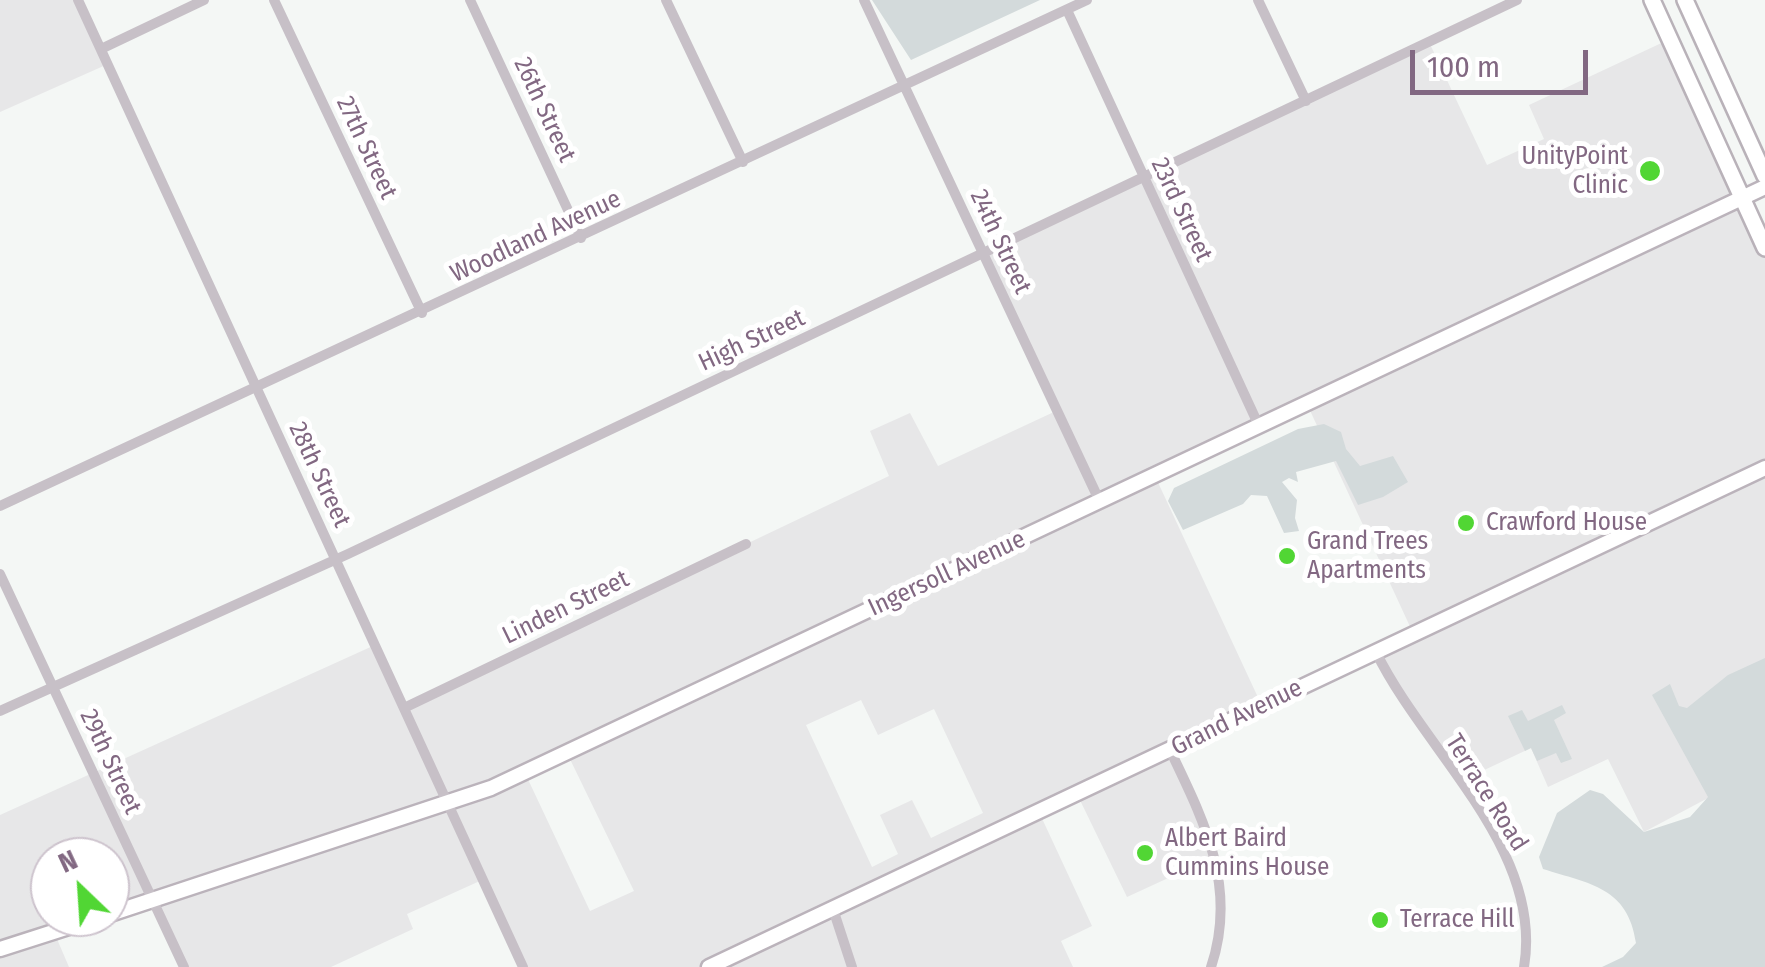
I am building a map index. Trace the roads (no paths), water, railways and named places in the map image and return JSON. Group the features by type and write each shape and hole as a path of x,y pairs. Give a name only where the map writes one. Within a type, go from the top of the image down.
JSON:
{"main road":[{"path":"1652,0 1765,248"},
{"path":"1685,0 1765,176"},
{"name":"Ingersoll Avenue","path":"130,907 448,805 1100,502 1765,186"},
{"name":"Grand Avenue","path":"709,967 1765,468"},
{"path":"0,949 38,937"}],"street":[{"name":"28th Street","path":"78,0 523,967"},
{"path":"101,49 204,0"},
{"name":"27th Street","path":"274,0 422,313"},
{"name":"26th Street","path":"470,0 581,238"},
{"path":"666,0 743,162"},
{"name":"24th Street","path":"864,0 1100,502"},
{"name":"Woodland Avenue","path":"0,506 258,390 1087,0"},
{"path":"1258,0 1306,101"},
{"name":"High Street","path":"0,711 336,560 1517,0"},
{"name":"23rd Street","path":"1067,10 1259,426"},
{"name":"Linden Street","path":"404,708 746,544"},
{"name":"29th Street","path":"0,574 184,967"},
{"name":"Terrace Road","path":"1376,652 1400,699 1460,779 1504,853 1523,902 1524,967"},
{"path":"1170,750 1216,856 1222,911 1211,967"},
{"path":"833,909 852,967"}],"place":[{"name":"UnityPoint Clinic","path":"1650,171"},
{"name":"Crawford House","path":"1466,523"},
{"name":"Grand Trees Apartments","path":"1287,556"},
{"name":"Albert Baird Cummins House","path":"1145,853"},
{"name":"Terrace Hill","path":"1380,920"}]}
